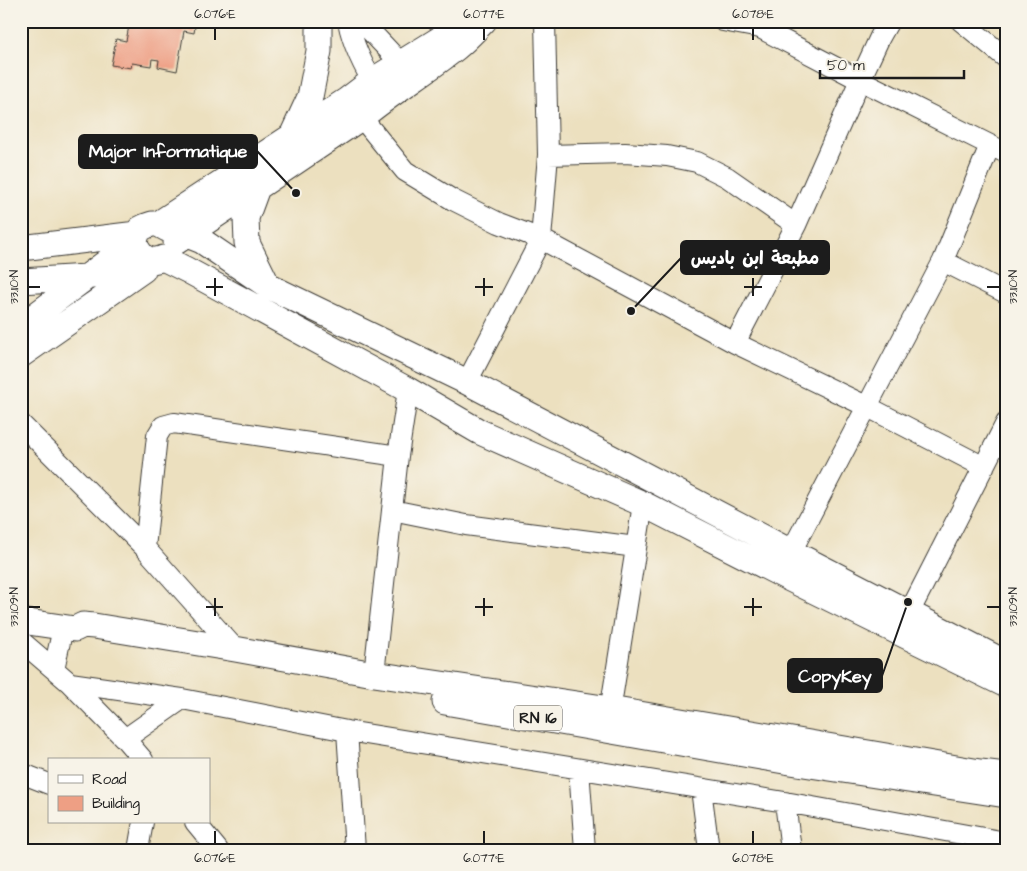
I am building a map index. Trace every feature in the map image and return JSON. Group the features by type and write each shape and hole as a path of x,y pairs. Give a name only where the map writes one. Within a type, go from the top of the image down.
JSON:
{"main road":[{"path":"291,138 310,97 319,51 319,21"},
{"path":"408,71 448,34 473,21"},
{"path":"21,282 87,277 134,268 159,243 257,188 378,90 408,71 457,47 484,21"},
{"path":"21,355 291,138 354,109"},
{"path":"257,188 246,218 247,243 268,286"},
{"path":"21,248 202,241 268,286 467,382 1006,663"},
{"path":"159,243 187,270 408,390 480,432 643,504 790,579 1006,685"},
{"path":"21,326 87,277"},
{"name":"RN 16","path":"21,621 69,628 83,625 94,626 235,649 609,720 794,762 1006,795"},
{"name":"RN 16","path":"69,628 82,637 91,640 609,720 1006,775"}],"street":[{"path":"348,21 355,48 378,90"},
{"path":"361,21 408,71"},
{"path":"467,382 541,239 548,155 545,21"},
{"path":"723,21 763,25 860,80 998,149 943,261 791,552"},
{"path":"735,343 796,225 860,80 889,21"},
{"path":"961,21 1006,58"},
{"path":"354,109 405,170 453,200 492,219 541,239 735,343 868,407 984,467"},
{"path":"548,155 625,153 667,156 697,162 727,177 796,225"},
{"path":"943,261 1006,293"},
{"path":"374,674 398,456 408,390"},
{"path":"145,548 157,436 163,426 174,423 398,456"},
{"path":"909,613 1006,423"},
{"path":"21,424 145,548 235,649"},
{"path":"609,720 643,504"},
{"path":"392,510 466,524 636,547"},
{"path":"54,669 69,628"},
{"path":"21,641 70,682 141,758"},
{"path":"70,682 182,700 347,731 785,802 974,843 1006,842"},
{"path":"125,739 182,700"},
{"path":"347,731 349,849"},
{"path":"579,769 586,850"},
{"path":"21,773 48,784"},
{"path":"701,789 708,850"},
{"path":"785,802 791,850"},
{"path":"138,850 143,824"},
{"path":"197,824 218,850"}],"building":[{"path":"130,21 196,21 194,33 184,31 177,71 158,67 159,60 152,59 151,66 132,63 131,68 111,65 116,39 126,41"}],"place":[{"name":"Major Informatique","path":"296,193"},
{"name":"مطبعة ابن باديس","path":"631,311"},
{"name":"CopyKey","path":"908,602"}]}
